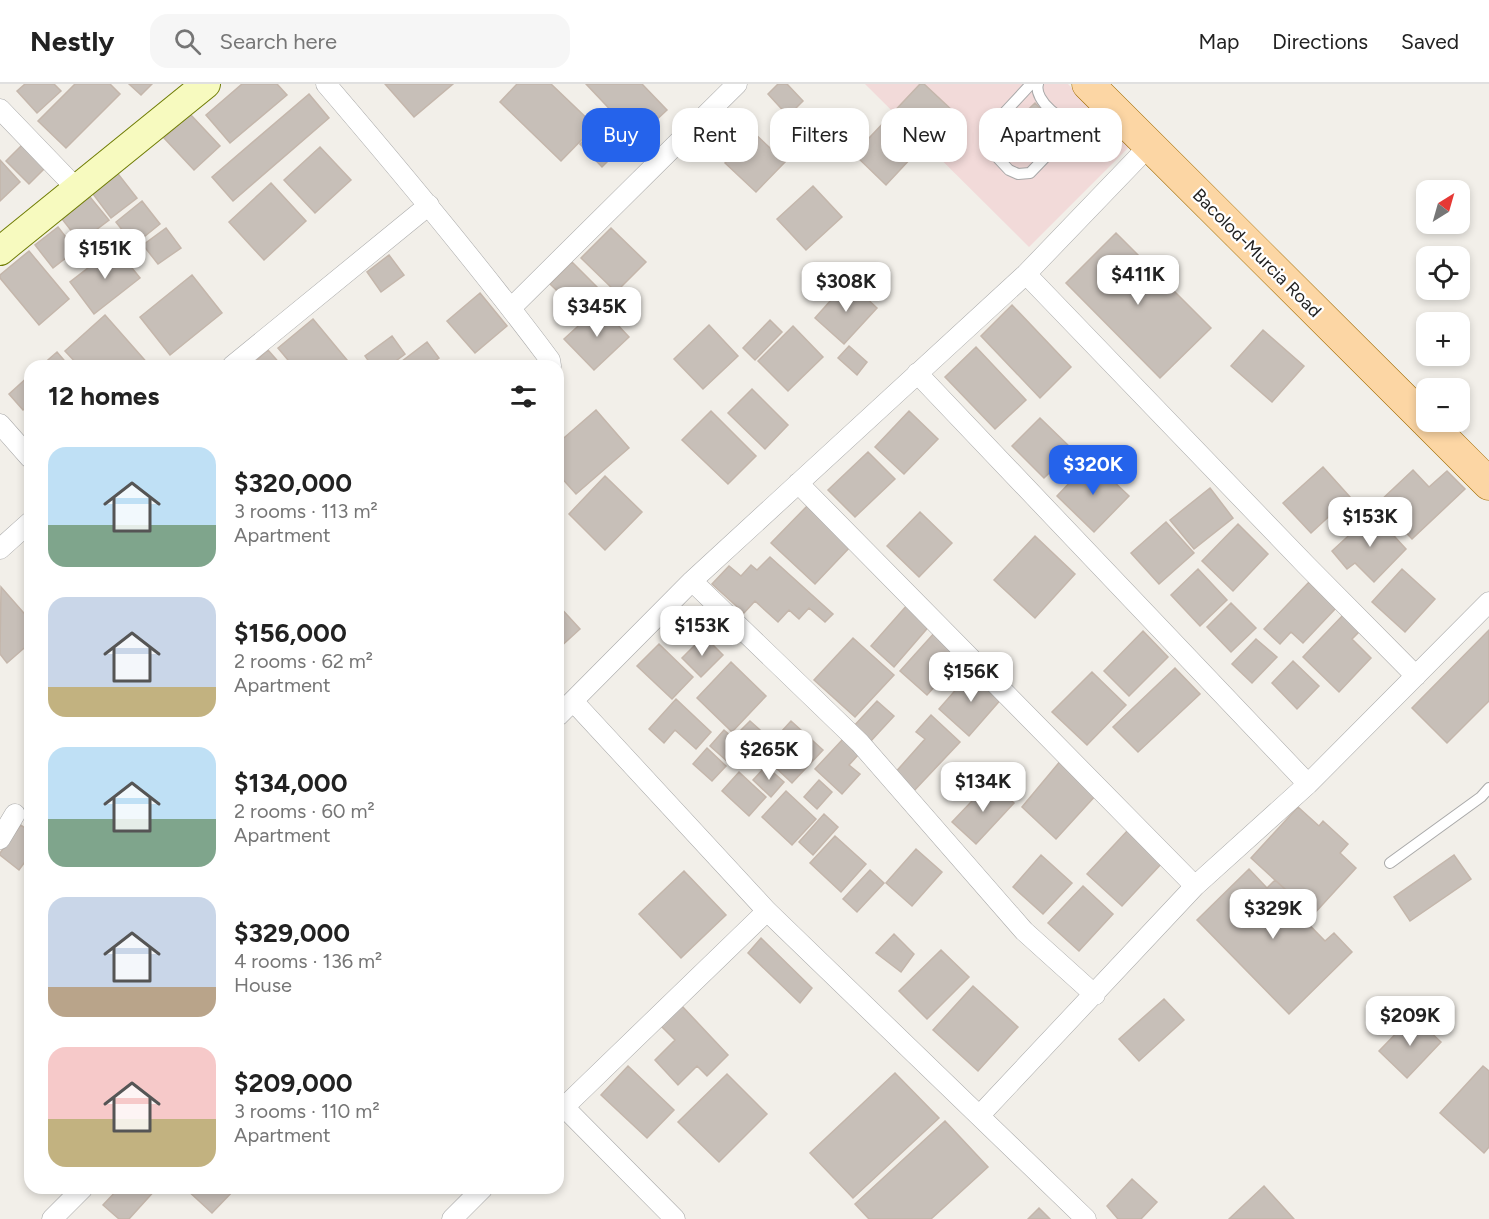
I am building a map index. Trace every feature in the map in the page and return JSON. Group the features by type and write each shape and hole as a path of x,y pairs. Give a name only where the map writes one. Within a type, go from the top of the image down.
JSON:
{"main road":[{"name":"Bacolod-Murcia Road","path":"1097,93 1416,410"},
{"name":"Bacolod-Murcia Road","path":"1438,432 1489,484"}],"street":[{"path":"0,250 206,84"},
{"path":"326,84 429,205 550,360"},
{"path":"511,308 737,84"},
{"path":"0,110 76,188"},
{"path":"564,710 692,580 1026,274 1150,146"},
{"path":"239,360 429,205"},
{"path":"1026,274 1416,676"},
{"path":"917,374 1308,784"},
{"path":"0,424 24,451"},
{"path":"798,483 1195,886"},
{"path":"0,549 24,527"},
{"path":"692,580 860,743 1024,931 1095,995"},
{"path":"980,1115 1195,886 1308,784 1489,602"},
{"path":"573,701 767,911 1086,1219"},
{"path":"0,838 15,814"},
{"path":"564,1107 767,911"},
{"path":"564,1113 675,1219"},
{"path":"52,1219 77,1194"},
{"path":"452,1219 477,1194"}],"lane":[{"path":"1009,108 1031,84"},
{"path":"1038,84 1037,89 1041,100 1050,108"},
{"path":"1093,108 1097,93"},
{"path":"1001,162 1009,170 1018,174 1030,172 1040,162"},
{"path":"1390,864 1481,797 1489,788"}],"shaded area":[{"path":"865,84 1068,84 1092,108 979,108 979,162 1114,162 1029,247 943,162 967,162 967,108 889,108"},
{"path":"1122,138 1130,146 1122,154"}],"building":[{"path":"25,84 54,84 61,91 37,113 17,91"},
{"path":"75,84 110,84 120,94 66,148 38,121"},
{"path":"129,84 152,84 141,95"},
{"path":"242,84 277,84 287,95 230,143 206,115"},
{"path":"385,84 453,84 414,117"},
{"path":"517,84 551,84 582,114 582,139 561,161 500,102"},
{"path":"586,84 642,84 667,110 660,117 660,108 609,108"},
{"path":"778,84 787,84 803,101 796,108 781,108 768,94"},
{"path":"920,84 924,84 950,108 897,108"},
{"path":"309,94 329,118 233,201 212,177"},
{"path":"1035,103 1040,108 1030,108"},
{"path":"190,114 220,146 194,170 164,138"},
{"path":"881,125 881,162 907,162 886,185 862,162 869,162 869,138"},
{"path":"758,137 770,148 770,162 785,162 756,192 725,163 758,162"},
{"path":"24,143 47,166 29,184 6,161"},
{"path":"320,147 351,180 315,213 284,180"},
{"path":"0,160 20,182 0,201"},
{"path":"597,162 607,162 602,167"},
{"path":"115,170 137,198 111,218 90,190"},
{"path":"271,183 306,221 264,260 229,222"},
{"path":"813,186 842,217 806,250 777,219"},
{"path":"90,197 109,220 80,242 62,219"},
{"path":"142,201 160,224 134,245 116,222"},
{"path":"58,227 76,250 53,268 35,245"},
{"path":"166,228 181,248 158,264 143,245"},
{"path":"611,228 646,262 616,292 581,258"},
{"path":"1116,233 1211,328 1160,378 1066,283"},
{"path":"115,247 140,278 94,314 70,282"},
{"path":"29,251 69,299 39,325 0,278 0,275"},
{"path":"389,255 404,275 381,292 367,272"},
{"path":"572,262 603,293 582,315 550,284"},
{"path":"192,275 222,313 170,355 140,317"},
{"path":"848,281 877,308 844,344 815,318"},
{"path":"480,293 507,326 475,353 447,321"},
{"path":"1012,305 1071,367 1040,398 981,336"},
{"path":"600,306 629,337 594,370 564,339"},
{"path":"105,315 145,360 73,360 65,351"},
{"path":"313,319 347,360 288,360 278,348"},
{"path":"770,320 782,332 755,360 743,348"},
{"path":"709,325 738,356 703,389 674,359"},
{"path":"793,326 823,357 788,391 758,361"},
{"path":"1263,330 1304,366 1272,402 1231,366"},
{"path":"392,336 405,354 397,360 368,360 365,356"},
{"path":"427,342 439,358 436,360 404,360"},
{"path":"849,346 867,362 857,375 838,358"},
{"path":"976,347 1026,400 995,429 945,377"},
{"path":"268,350 277,360 257,360"},
{"path":"57,352 64,360 48,360"},
{"path":"24,380 24,409 23,410 9,394"},
{"path":"752,389 788,425 765,449 728,413"},
{"path":"596,410 629,448 576,494 564,481 564,438"},
{"path":"711,411 756,456 728,484 682,440"},
{"path":"909,411 938,439 904,474 875,447"},
{"path":"1040,418 1073,450 1044,478 1012,446"},
{"path":"868,452 895,479 855,517 828,490"},
{"path":"1091,460 1129,496 1094,532 1057,496"},
{"path":"1323,467 1350,497 1311,533 1283,503"},
{"path":"1413,470 1429,487 1447,471 1465,489 1412,539 1378,503"},
{"path":"605,476 642,512 605,550 569,514"},
{"path":"1210,488 1233,518 1194,549 1170,520"},
{"path":"809,504 852,545 815,584 771,543"},
{"path":"920,512 952,543 919,577 887,546"},
{"path":"1373,513 1406,549 1374,582 1355,563 1347,569 1332,551"},
{"path":"1166,522 1194,553 1159,584 1131,553"},
{"path":"1238,524 1268,554 1233,591 1202,561"},
{"path":"1035,536 1075,574 1035,618 994,580"},
{"path":"770,557 833,614 825,622 809,608 799,619 789,610 778,622 755,601 744,613 712,584 729,566 741,576 751,565 757,570"},
{"path":"1198,569 1227,600 1200,626 1171,595"},
{"path":"1402,569 1435,599 1405,632 1372,602"},
{"path":"1309,582 1336,608 1303,643 1291,632 1280,644 1264,629"},
{"path":"1,587 24,613 24,648 7,663 0,654"},
{"path":"1231,603 1256,628 1231,652 1207,627"},
{"path":"908,604 931,624 894,667 871,646"},
{"path":"564,612 580,629 564,644"},
{"path":"1344,614 1361,630 1352,639 1371,658 1339,692 1303,657"},
{"path":"1489,630 1489,701 1447,743 1412,708"},
{"path":"936,631 963,655 927,695 900,671"},
{"path":"1143,631 1168,657 1129,696 1104,671"},
{"path":"704,636 723,655 701,677 682,658"},
{"path":"853,638 894,675 855,717 814,680"},
{"path":"1256,639 1277,657 1252,683 1232,664"},
{"path":"659,644 693,677 672,699 637,666"},
{"path":"1293,661 1319,686 1297,709 1272,683"},
{"path":"731,662 766,696 732,732 697,698"},
{"path":"1175,668 1200,694 1138,752 1113,727"},
{"path":"973,670 1003,697 969,736 939,709"},
{"path":"1092,672 1126,705 1087,745 1052,712"},
{"path":"676,699 711,732 696,749 675,730 664,743 649,729"},
{"path":"877,701 894,716 870,742 853,727"},
{"path":"931,715 960,742 912,793 893,775 925,739 916,732"},
{"path":"750,721 768,737 754,752 736,735"},
{"path":"791,721 823,750 792,783 761,754"},
{"path":"724,730 742,746 728,762 710,746"},
{"path":"843,739 859,754 849,765 860,774 842,794 815,769"},
{"path":"707,748 726,766 712,781 693,764"},
{"path":"1062,759 1097,794 1056,839 1022,807"},
{"path":"766,766 784,782 771,797 753,780"},
{"path":"739,772 766,797 749,816 722,791"},
{"path":"819,780 832,792 817,809 804,797"},
{"path":"991,781 1014,803 976,844 952,822"},
{"path":"786,791 816,819 792,845 762,817"},
{"path":"1298,807 1319,826 1323,821 1348,844 1340,853 1356,868 1313,915 1251,858"},
{"path":"824,814 838,827 813,855 799,842"},
{"path":"21,825 24,827 24,863 19,870 0,853"},
{"path":"1128,830 1163,862 1122,906 1087,874"},
{"path":"835,836 866,864 841,892 810,863"},
{"path":"916,849 942,872 912,906 886,883"},
{"path":"1041,855 1072,883 1043,914 1013,887"},
{"path":"1454,855 1471,879 1410,921 1394,897"},
{"path":"1249,869 1267,888 1275,880 1293,896 1287,902 1325,941 1334,933 1352,952 1289,1014 1197,920"},
{"path":"870,870 884,883 857,912 843,899"},
{"path":"684,871 726,915 681,958 639,914"},
{"path":"1083,886 1113,914 1079,951 1048,923"},
{"path":"894,934 914,954 901,972 876,953"},
{"path":"761,938 812,988 800,1003 748,953"},
{"path":"941,950 969,977 927,1019 899,991"},
{"path":"973,986 1018,1027 978,1071 933,1030"},
{"path":"1164,999 1184,1020 1139,1061 1119,1039"},
{"path":"681,1005 728,1055 707,1076 697,1066 678,1085 655,1060 675,1040 660,1025"},
{"path":"1413,1016 1441,1042 1407,1078 1379,1051"},
{"path":"628,1066 674,1110 647,1138 601,1095"},
{"path":"1483,1066 1489,1071 1489,1147 1484,1153 1440,1113"},
{"path":"895,1073 939,1118 853,1198 810,1153"},
{"path":"727,1074 767,1114 719,1162 678,1122"},
{"path":"945,1121 988,1167 931,1219 869,1219 855,1204"},
{"path":"1132,1179 1157,1202 1141,1219 1118,1219 1107,1206"},
{"path":"1264,1186 1294,1219 1229,1219"},
{"path":"113,1194 152,1194 129,1219 119,1219 103,1205"},
{"path":"191,1194 230,1194 212,1213"},
{"path":"1039,1208 1050,1219 1028,1219"}]}
